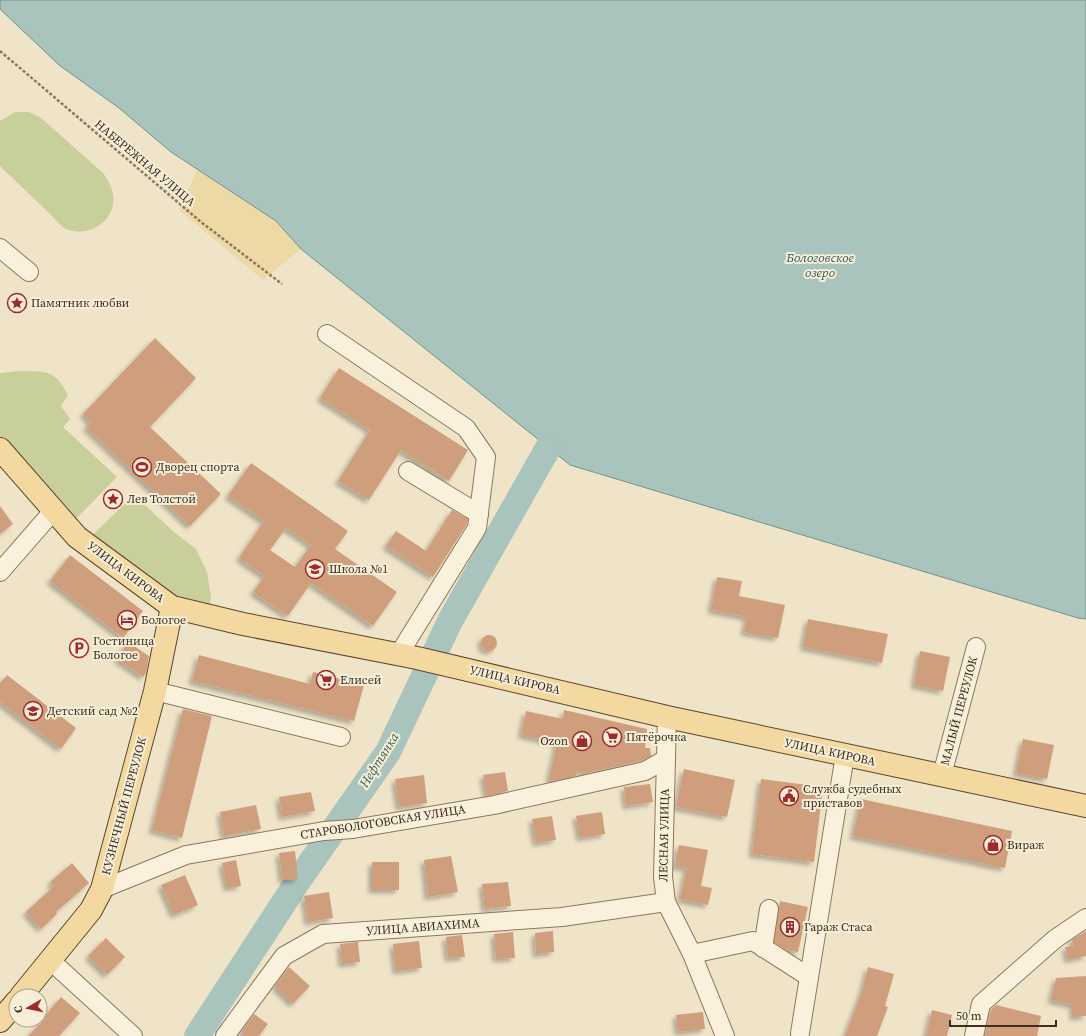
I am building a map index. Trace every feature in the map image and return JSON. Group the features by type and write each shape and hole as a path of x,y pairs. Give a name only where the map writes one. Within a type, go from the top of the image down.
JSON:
{"main road":[{"name":"УЛИЦА КИРОВА","path":"0,449 78,537 172,607 243,624 408,656 667,717 1086,806"},
{"name":"КУЗНЕЧНЫЙ ПЕРЕУЛОК","path":"28,988 91,910 102,889 155,691 172,607"},
{"path":"0,1021 8,1012"}],"street":[{"path":"0,248 29,272"},
{"path":"327,334 466,428 486,457 477,528 408,656"},
{"path":"408,471 479,514"},
{"path":"0,572 54,510"},
{"name":"МАЛЫЙ ПЕРЕУЛОК","path":"942,775 976,647"},
{"path":"155,691 341,737"},
{"name":"ЛЕСНАЯ УЛИЦА","path":"667,717 663,877 666,902 692,954 725,1036"},
{"path":"800,1033 845,755"},
{"name":"СТАРОБОЛОГОВСКАЯ УЛИЦА","path":"102,889 186,855 324,831 353,829 494,805 645,770 666,759"},
{"name":"УЛИЦА АВИАХИМА","path":"225,1036 284,956 322,934 562,917 666,902"},
{"path":"763,948 768,909"},
{"path":"974,1036 981,1004 1055,938 1086,918"},
{"path":"692,954 753,941 809,977"},
{"path":"51,961 133,1036"}],"path":[{"name":"НАБЕРЕЖНАЯ УЛИЦА","path":"0,51 201,222 282,284"}],"green space":[{"path":"15,112 29,112 40,117 103,173 112,189 113,204 111,212 100,225 84,231 75,231 64,228 0,166 0,121"},
{"path":"20,371 44,372 59,380 68,395 61,406 70,419 63,427 117,477 68,527 0,450 0,373"},
{"path":"134,495 174,532 196,549 207,572 211,597 209,609 183,601 84,543"}],"sand":[{"path":"197,170 276,221 301,249 263,280 179,210"}],"water":[{"name":"Бологовское озеро","path":"0,0 1086,0 1086,619 1078,618 570,465 301,249 276,221 171,152 119,108 59,65 0,9"}],"building":[{"path":"155,338 196,378 150,427 221,494 190,526 86,427 91,422 83,414"},
{"path":"339,368 468,450 449,481 401,450 369,500 338,481 370,430 320,398"},
{"path":"251,463 348,531 335,549 397,592 373,626 311,583 288,616 253,592 265,576 239,558 264,521 228,496","holes":["286,528 311,545 295,567 270,550"]},
{"path":"0,506 13,524 0,534"},
{"path":"452,510 468,519 467,524 433,577 386,546 396,531 426,551"},
{"path":"70,555 143,611 123,638 50,581"},
{"path":"717,577 742,581 739,596 785,605 778,638 744,632 747,617 711,610"},
{"path":"808,619 888,634 882,663 803,647"},
{"path":"486,635 492,635 497,640 495,649 492,651 486,651 481,646 481,640"},
{"path":"128,642 149,656 146,673 143,677 117,659"},
{"path":"920,651 950,657 943,691 914,685"},
{"path":"199,655 310,684 313,672 364,685 354,721 192,681"},
{"path":"7,675 76,728 61,749 0,702 0,683"},
{"path":"183,709 212,716 182,838 152,830"},
{"path":"564,710 647,729 645,748 650,748 651,756 641,761 587,773 577,771 576,776 555,781 549,779 557,743 521,735 526,711 563,719"},
{"path":"1023,739 1054,745 1047,779 1016,773"},
{"path":"684,769 735,780 727,817 676,807"},
{"path":"505,772 508,791 487,796 483,775"},
{"path":"424,775 427,803 399,807 395,779"},
{"path":"761,779 823,787 814,862 752,854"},
{"path":"650,784 653,802 626,806 624,787"},
{"path":"311,792 315,811 282,817 279,797"},
{"path":"861,799 1012,831 1005,868 853,836"},
{"path":"256,805 261,829 224,836 220,812"},
{"path":"602,812 605,834 580,838 576,816"},
{"path":"552,816 556,840 536,843 532,819"},
{"path":"679,845 708,850 701,886 712,888 708,905 680,899 687,868 675,866"},
{"path":"295,851 298,879 282,880 279,853"},
{"path":"451,856 458,892 428,897 424,860"},
{"path":"236,860 241,886 227,888 222,863"},
{"path":"372,862 399,862 399,890 372,890"},
{"path":"72,863 89,883 56,912 57,914 41,929 26,912 54,886 50,882"},
{"path":"185,875 198,905 174,915 161,885"},
{"path":"508,882 511,906 485,909 482,884"},
{"path":"329,892 333,918 308,922 304,896"},
{"name":"Гараж Стаса","path":"780,901 808,907 798,952 786,950 774,942"},
{"path":"553,931 554,952 536,954 535,933"},
{"path":"1086,931 1086,956 1068,960 1065,947 1073,946 1072,940"},
{"path":"513,932 515,958 496,959 494,934"},
{"path":"462,935 465,957 448,958 446,937"},
{"path":"106,938 125,957 107,975 88,956"},
{"path":"419,941 422,968 396,971 393,944"},
{"path":"358,942 360,962 342,964 340,944"},
{"path":"289,967 310,986 293,1004 275,986"},
{"path":"868,967 894,974 885,1006 888,1007 877,1036 845,1036 862,991"},
{"path":"1086,976 1086,1016 1073,1017 1073,1005 1051,1000 1056,978"},
{"path":"61,997 80,1013 59,1036 28,1036 36,1028 48,1028 48,1012"},
{"path":"996,1005 1041,1016 1037,1036 985,1036 991,1010"},
{"path":"932,1010 952,1015 947,1036 926,1036"},
{"path":"703,1012 705,1029 678,1032 676,1015"},
{"path":"254,1014 268,1024 259,1036 247,1036 241,1032"}],"waterway":[{"name":"Нефтянка","path":"197,1036 298,881 388,752 450,621 548,448"}],"place":[{"name":"Памятник любви","path":"17,303"},
{"name":"Дворец спорта","path":"142,467"},
{"name":"Лев Толстой","path":"113,499"},
{"name":"Школа №1","path":"315,569"},
{"name":"Бологое","path":"127,620"},
{"name":"Гостиница Бологое","path":"79,648"},
{"name":"Елисей","path":"326,680"},
{"name":"Детский сад №2","path":"33,711"},
{"name":"Пятёрочка","path":"612,737"},
{"name":"Ozon","path":"582,741"},
{"name":"Служба судебных приставов","path":"789,796"},
{"name":"Вираж","path":"993,845"},
{"name":"Гараж Стаса","path":"790,927"}]}
